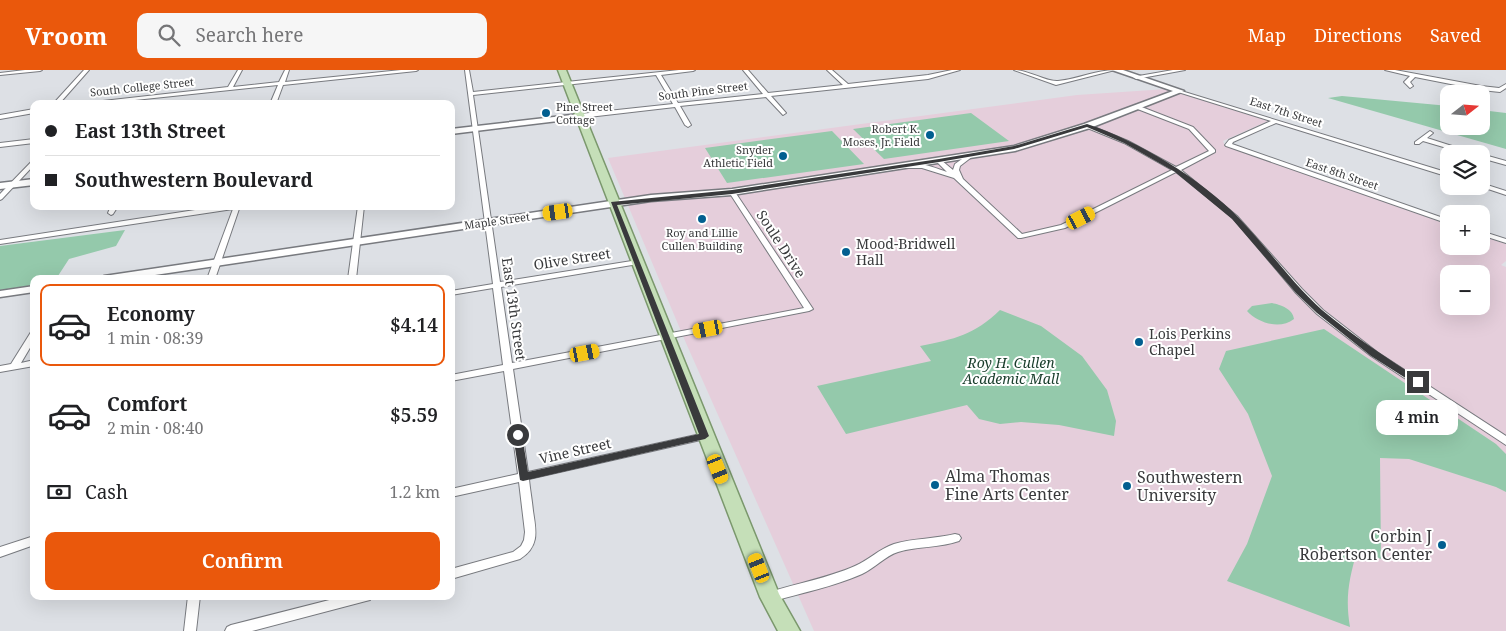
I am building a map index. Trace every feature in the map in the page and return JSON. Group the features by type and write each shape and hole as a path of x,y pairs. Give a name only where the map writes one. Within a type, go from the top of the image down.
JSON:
{"main road":[{"path":"564,77 638,262 665,337 770,597 789,631"}],"street":[{"path":"5,72 40,70"},
{"path":"60,100 87,70"},
{"path":"230,88 240,70"},
{"path":"275,100 287,70"},
{"name":"South College Street","path":"117,100 378,72 416,70"},
{"name":"East 13th Street","path":"455,573 504,560 525,550 530,542 531,532 497,285 486,222 476,129 467,70"},
{"path":"471,94 564,77 658,74 692,70"},
{"path":"745,70 783,113"},
{"path":"829,70 846,85"},
{"path":"920,70 935,76"},
{"name":"South Pine Street","path":"455,132 766,94 935,76 958,70"},
{"path":"1016,70 1056,83 1114,70"},
{"name":"East 7th Street","path":"1114,70 1440,172"},
{"path":"1136,77 1183,70"},
{"path":"1387,70 1506,92"},
{"path":"658,74 688,125"},
{"path":"1410,86 1408,82 1413,76"},
{"path":"1500,90 1506,86"},
{"name":"Maple Street","path":"131,275 486,222 614,204 732,192 939,161 1033,143 1087,126 1180,90"},
{"path":"939,161 1021,236 1063,227 1213,151 1191,128 1137,107"},
{"path":"0,117 30,111"},
{"name":"East 8th Street","path":"1276,121 1230,141 1228,145 1440,219"},
{"path":"1087,126 1126,142 1177,170 1235,218 1320,312 1374,354 1506,441"},
{"path":"1417,143 1430,133"},
{"path":"1423,139 1443,145"},
{"path":"0,145 30,141"},
{"path":"960,179 956,170 959,162 972,155"},
{"path":"1490,159 1506,163"},
{"path":"0,198 30,164"},
{"path":"907,166 923,166 960,179"},
{"path":"0,186 30,182"},
{"path":"1490,189 1506,193"},
{"name":"Soule Drive","path":"665,337 809,310 732,192"},
{"path":"0,242 211,210"},
{"path":"212,275 236,210"},
{"path":"352,275 360,210"},
{"path":"1490,236 1506,241"},
{"name":"Olive Street","path":"455,292 638,262"},
{"path":"0,294 30,290"},
{"path":"455,377 665,337"},
{"path":"14,366 30,340"},
{"path":"0,368 30,364"},
{"name":"Vine Street","path":"455,492 705,436"},
{"path":"770,597 870,565 887,551 927,541 947,541 956,538"},
{"path":"0,552 30,541"},
{"path":"190,631 194,600"},
{"path":"231,631 351,600"}],"shaded area":[{"name":"Southwestern University","path":"1167,89 1268,121 1223,141 1225,146 1440,222 1440,255 1490,255 1490,239 1506,244 1506,261 1501,265 1506,267 1506,631 814,631 686,343 608,158 1077,95"}],"green space":[{"path":"1342,96 1440,105 1440,130 1328,98"},
{"path":"1490,111 1506,113 1506,149 1457,135 1490,135"},
{"name":"Robert K. Moses, Jr. Field","path":"971,113 1009,141 884,159 853,129"},
{"name":"Snyder Athletic Field","path":"832,131 864,164 727,183 705,148"},
{"path":"125,230 116,246 69,259 59,275 30,275 30,286 0,290 0,246"},
{"path":"1272,303 1289,310 1294,319 1282,324 1269,324 1257,319 1247,311 1252,306"},
{"name":"Roy H. Cullen Academic Mall","path":"1000,310 1041,326 1082,356 1107,390 1116,421 1114,436 1059,425 1021,422 1000,424 979,419 967,405 846,434 817,386 931,361 920,346 944,341 972,331"},
{"path":"1324,329 1496,444 1506,454 1506,492 1496,487 1409,459 1380,458 1381,559 1357,551 1349,589 1350,627 1227,581 1247,544 1272,476 1248,414 1219,369 1226,351"}],"place":[{"name":"Pine Street Cottage","path":"546,113"},
{"name":"Robert K. Moses, Jr. Field","path":"930,135"},
{"name":"Snyder Athletic Field","path":"783,156"},
{"name":"Roy and Lillie Cullen Building","path":"702,219"},
{"name":"Mood-Bridwell Hall","path":"846,252"},
{"name":"Lois Perkins Chapel","path":"1139,342"},
{"name":"Alma Thomas Fine Arts Center","path":"935,485"},
{"name":"Southwestern University","path":"1127,486"},
{"name":"Corbin J Robertson Center","path":"1442,545"}],"route":[{"path":"518,435 523,477 705,436 614,204 651,198 732,192 939,161 1014,148 1087,126 1126,142 1177,170 1235,218 1257,240 1282,272 1320,312 1353,339 1418,382"}]}
